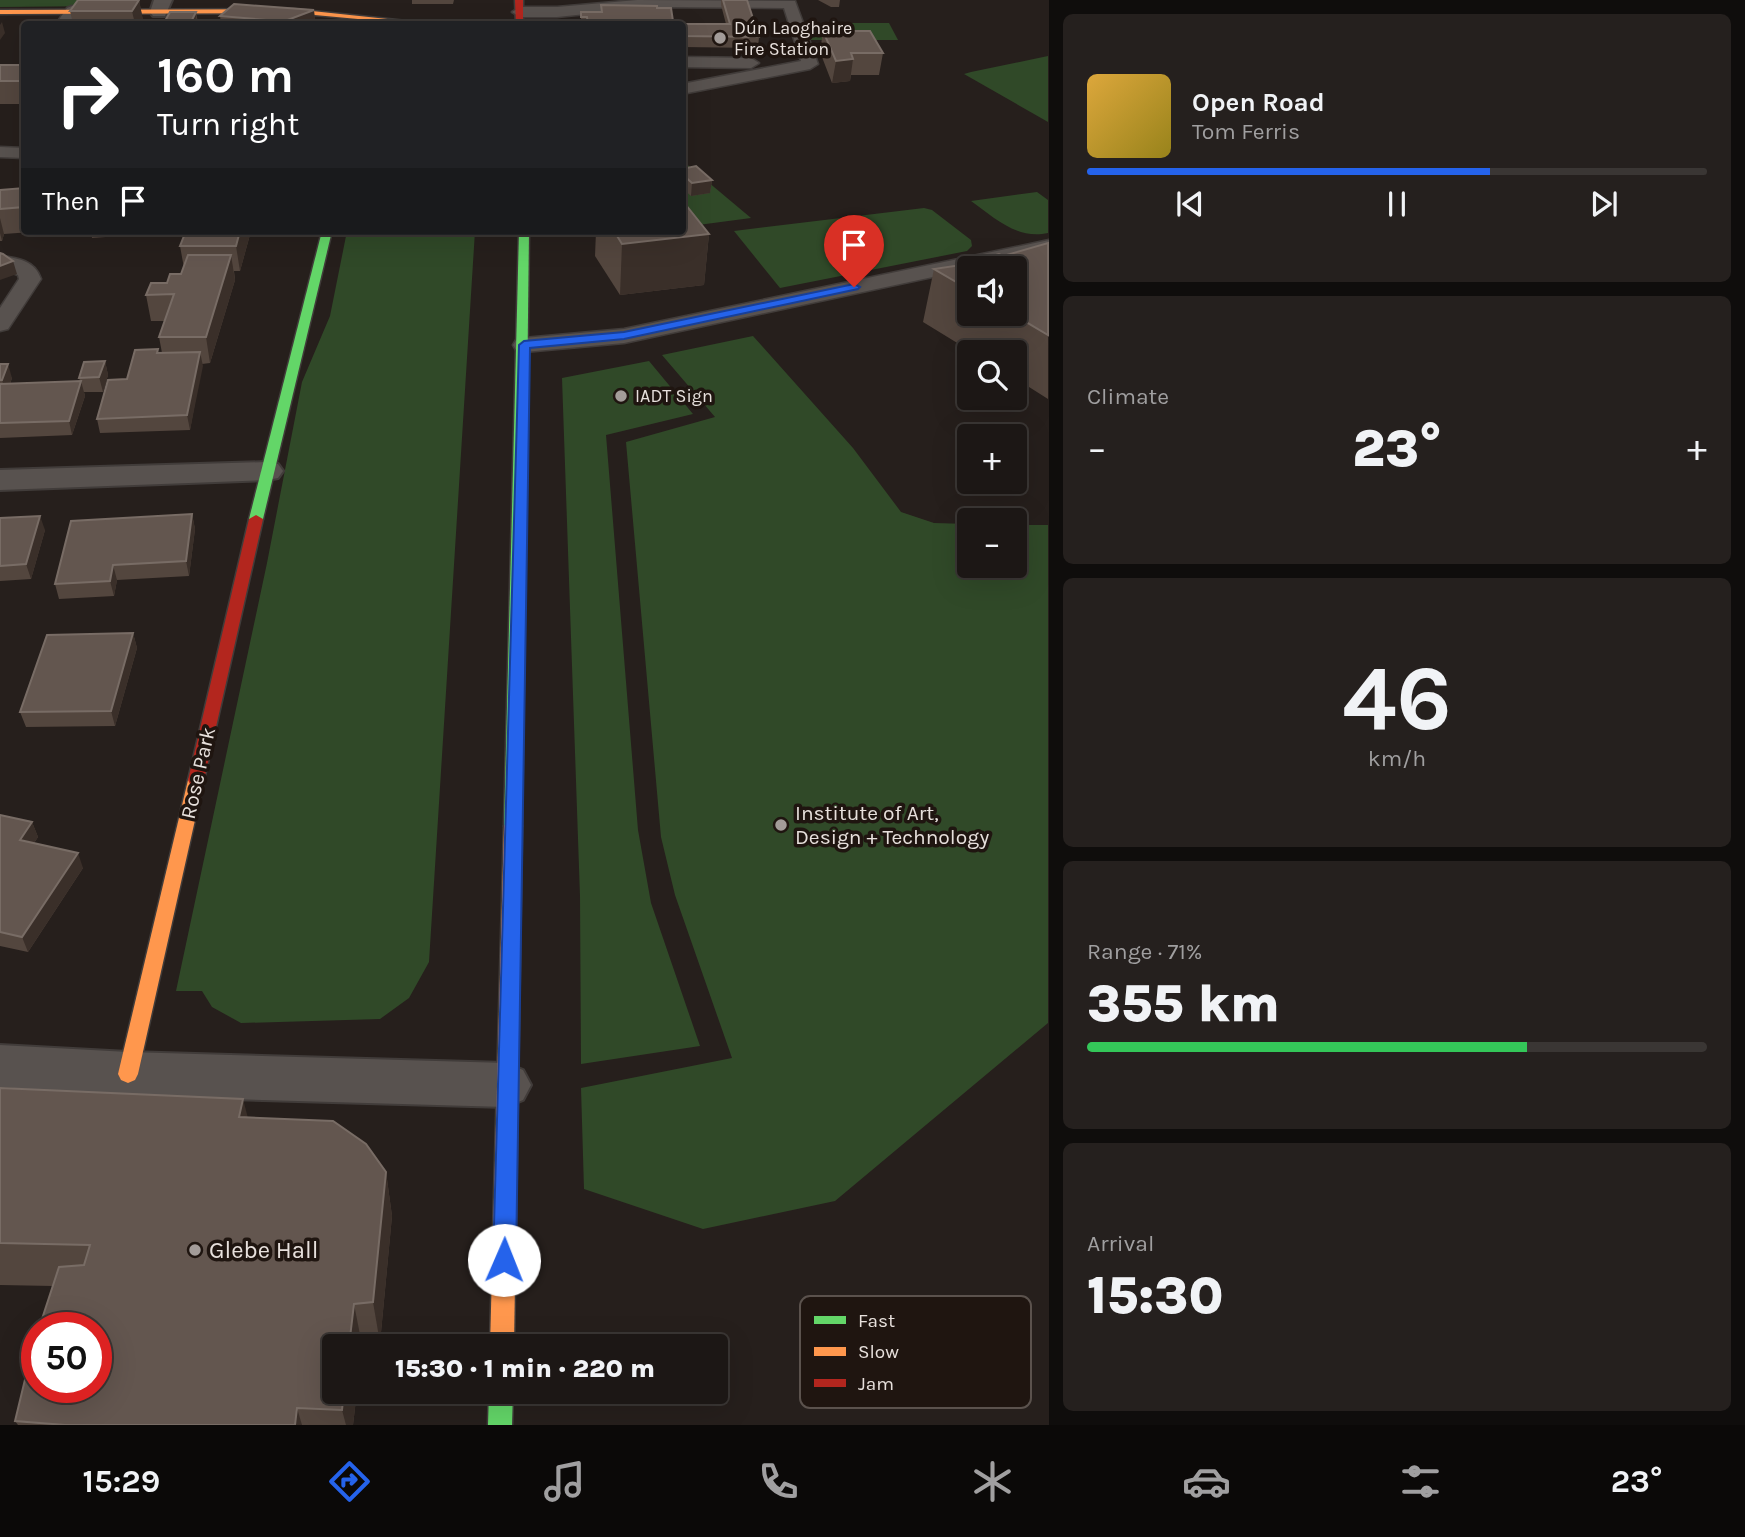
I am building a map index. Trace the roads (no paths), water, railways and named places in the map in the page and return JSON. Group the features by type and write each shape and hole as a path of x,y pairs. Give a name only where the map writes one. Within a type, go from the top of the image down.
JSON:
{"street":[{"path":"0,12 67,18 160,12 293,11 372,21"},
{"name":"Rose Park","path":"128,1074 267,471 326,235"},
{"path":"502,1334 524,345 524,235"},
{"path":"0,480 267,471"},
{"path":"0,1066 128,1074 506,1086"},
{"path":"500,1425 501,1404"}],"lane":[{"path":"520,12 557,12 653,3 790,2 810,64"},
{"path":"686,62 810,64"},
{"path":"686,88 810,64"},
{"path":"0,152 21,153"},
{"path":"524,345 624,336 1048,246"},
{"path":"0,262 15,264 28,272 30,279 0,324"}],"place":[{"name":"Dún Laoghaire Fire Station","path":"720,38"},
{"name":"IADT Sign","path":"621,396"},
{"name":"Institute of Art, Design + Technology","path":"781,825"},
{"name":"Glebe Hall","path":"195,1250"}]}
